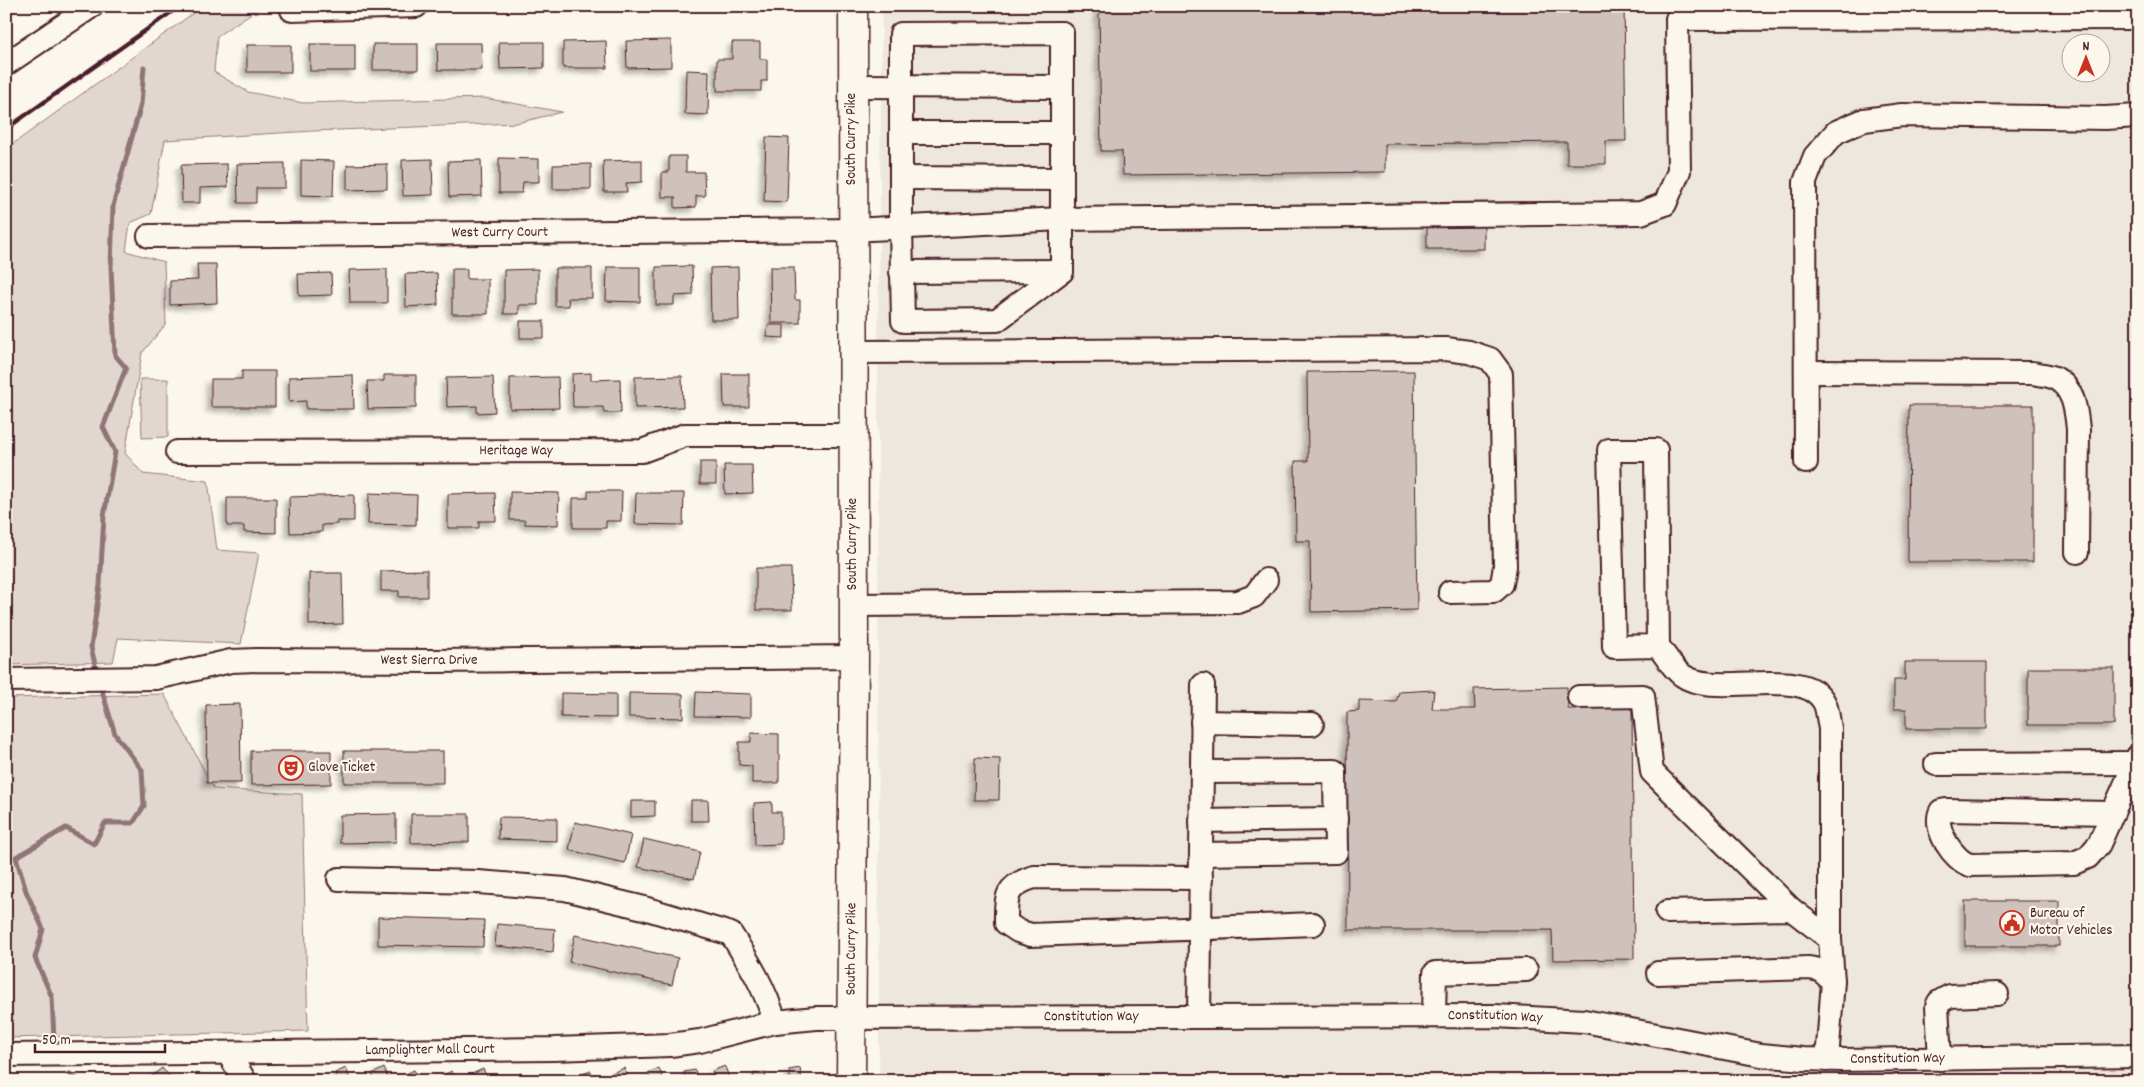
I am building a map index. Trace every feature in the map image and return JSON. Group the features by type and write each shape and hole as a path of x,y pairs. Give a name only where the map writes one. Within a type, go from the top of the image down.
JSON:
{"main road":[{"name":"South Curry Pike","path":"851,1081 854,657 852,435 853,6"}],"street":[{"path":"6,64 92,6"},
{"path":"292,10 416,6"},
{"path":"1677,13 2108,12 2138,18"},
{"name":"West Curry Court","path":"149,236 852,230 1063,219 1640,213 1665,204 1679,171 1677,13"},
{"path":"1062,33 1062,271 997,320 904,321 901,227 902,34 1062,33"},
{"path":"852,86 1062,87"},
{"path":"1806,462 1805,182 1815,156 1836,132 1864,120 1902,116 2105,118 2138,116"},
{"path":"901,132 1062,133"},
{"path":"901,178 1062,179"},
{"path":"902,272 1062,271"},
{"path":"852,352 1446,348 1490,359 1501,374 1505,566 1502,584 1494,591 1450,592"},
{"path":"1806,372 2032,373 2055,378 2070,391 2076,409 2078,429 2077,552"},
{"name":"Heritage Way","path":"177,452 642,451 685,435 852,435"},
{"path":"1658,646 1614,647 1609,450 1656,450 1658,646 1682,675 1702,684 1781,684 1808,687 1824,702 1830,728 1830,939 1832,982 1827,1060"},
{"path":"854,605 1238,602 1254,596 1266,580"},
{"name":"West Sierra Drive","path":"6,680 156,678 216,664 248,661 854,657"},
{"path":"1199,1017 1203,685"},
{"path":"1579,697 1643,696 1652,772 1791,909 1830,939"},
{"path":"1202,722 1312,724"},
{"path":"1936,764 2136,759 2094,852 2088,857 2074,863 1970,865 1963,863 1940,833 1938,825 1941,811 2112,812"},
{"path":"1201,854 1336,852 1335,771 1202,772"},
{"path":"1201,821 1336,819"},
{"path":"1201,878 1034,877 1020,881 1006,897 1006,924 1030,935 1313,924"},
{"path":"339,879 478,882 565,889 644,908 731,934 761,982 775,1022"},
{"path":"1667,912 1791,909"},
{"path":"1658,973 1809,968 1820,970 1832,982"},
{"path":"1434,1016 1435,973 1526,970"},
{"path":"1940,1059 1937,1006 1939,1002 1950,996 1997,994"},
{"name":"Constitution Way","path":"850,1018 1495,1016 1584,1021 1761,1054 1827,1060 2138,1056"},
{"name":"Lamplighter Mall Court","path":"6,1055 554,1049 670,1045 700,1041 775,1022 850,1018"},
{"path":"228,1053 245,1081"}],"shaded area":[{"path":"203,6 262,6 217,36 214,72 248,92 303,103 484,98 562,112 517,123 313,131 165,140 151,214 130,223 126,251 164,262 166,324 142,353 125,453 143,474 208,481 217,550 259,553 241,644 118,638 113,662 6,665 6,149"},
{"path":"882,6 2138,6 2138,1081 879,1081 878,349"},
{"path":"140,379 168,379 168,437 142,438"},
{"path":"164,694 214,789 302,794 308,1031 6,1038 6,698"}],"building":[{"path":"1099,6 1624,6 1626,141 1606,141 1606,164 1567,164 1567,142 1385,144 1385,172 1123,175 1122,151 1101,151"},
{"path":"671,40 671,67 627,68 626,41"},
{"path":"606,41 607,68 563,68 563,42"},
{"path":"499,42 544,42 544,68 500,69"},
{"path":"732,42 760,42 760,59 767,59 767,81 761,81 761,91 717,91 717,59 732,59"},
{"path":"437,43 481,43 482,70 438,70"},
{"path":"310,44 355,44 355,71 310,71"},
{"path":"373,44 418,44 418,70 373,70"},
{"path":"247,45 291,45 291,72 247,72"},
{"path":"686,70 709,71 708,115 685,114"},
{"path":"766,137 789,138 787,202 764,201"},
{"path":"669,156 686,156 686,172 704,172 705,196 696,196 696,207 675,208 675,197 662,197 662,172 669,172"},
{"path":"499,158 539,159 539,182 523,182 522,193 499,193"},
{"path":"432,159 433,195 403,196 402,160"},
{"path":"301,160 334,161 333,196 301,195"},
{"path":"481,160 482,196 449,197 448,161"},
{"path":"642,160 642,182 626,183 627,192 604,192 603,161"},
{"path":"285,163 285,188 256,188 256,203 238,203 237,164"},
{"path":"227,164 228,187 200,188 200,203 182,203 181,165"},
{"path":"387,164 387,189 347,190 347,165"},
{"path":"591,164 591,189 553,189 553,165"},
{"path":"1427,225 1484,225 1484,249 1427,249"},
{"path":"197,264 216,264 217,303 170,305 170,281 198,280"},
{"path":"692,266 693,295 674,296 674,305 656,305 656,267"},
{"path":"607,267 640,267 640,302 606,301"},
{"path":"738,267 739,320 711,320 710,268"},
{"path":"770,267 794,267 795,300 800,300 800,323 771,323"},
{"path":"555,268 592,268 592,298 568,298 569,306 555,306"},
{"path":"387,269 387,303 350,303 349,270"},
{"path":"452,269 467,269 467,279 488,279 488,314 452,314"},
{"path":"538,269 538,305 519,305 519,314 504,314 504,270"},
{"path":"331,273 332,295 299,296 298,274"},
{"path":"437,273 438,305 406,307 405,274"},
{"path":"520,321 544,321 544,338 520,338"},
{"path":"768,325 784,325 784,338 767,337"},
{"path":"242,371 275,371 275,407 211,407 211,379 242,379"},
{"path":"1414,371 1417,610 1311,612 1310,541 1296,541 1295,461 1308,461 1307,372"},
{"path":"591,373 591,380 620,379 621,413 604,413 603,407 573,407 572,374"},
{"path":"723,374 749,374 749,407 724,407"},
{"path":"353,375 354,409 306,409 306,401 289,402 289,377"},
{"path":"384,375 416,375 416,408 368,409 367,381 384,381"},
{"path":"682,376 683,407 635,408 635,377"},
{"path":"493,377 495,412 477,413 477,406 447,407 446,378"},
{"path":"558,377 559,408 510,409 510,378"},
{"path":"1909,405 2033,405 2033,562 1908,562"},
{"path":"700,462 716,462 716,484 700,484"},
{"path":"724,465 752,465 753,493 725,494"},
{"path":"588,491 622,491 621,521 606,521 606,528 573,528 573,498 588,498"},
{"path":"510,492 559,493 558,525 525,524 525,520 510,520"},
{"path":"369,493 417,495 416,525 368,524"},
{"path":"495,493 496,521 479,521 479,528 448,528 448,494"},
{"path":"636,493 684,493 683,525 635,524"},
{"path":"354,495 354,521 337,521 337,524 322,525 322,532 290,533 289,497"},
{"path":"227,498 276,498 276,533 244,532 244,526 227,526"},
{"path":"756,568 791,568 792,610 756,610"},
{"path":"427,570 427,597 399,597 399,591 381,591 381,571"},
{"path":"309,573 342,573 343,624 309,625"},
{"path":"1905,662 1987,662 1987,729 1906,729 1906,709 1894,709 1894,680 1905,680"},
{"path":"2028,668 2114,668 2114,725 2028,725"},
{"path":"1567,687 1568,709 1632,708 1634,959 1553,960 1552,930 1348,930 1347,712 1359,711 1359,701 1396,702 1399,692 1434,690 1432,709 1475,709 1474,689"},
{"path":"696,692 751,694 751,717 695,716"},
{"path":"561,693 616,694 616,718 561,717"},
{"path":"629,693 683,694 683,718 629,717"},
{"path":"240,704 241,783 207,783 206,705"},
{"path":"751,733 779,734 779,783 752,783 752,766 739,765 739,742 751,742"},
{"name":"Glove Ticket","path":"251,751 331,751 331,784 251,785"},
{"path":"344,751 443,751 443,783 344,783"},
{"path":"975,758 1000,759 999,800 974,800"},
{"path":"691,800 708,800 709,821 691,821"},
{"path":"631,801 655,801 655,816 631,817"},
{"path":"772,802 772,812 781,812 781,844 755,845 754,803"},
{"path":"396,814 396,842 340,843 340,815"},
{"path":"411,814 469,814 469,842 411,843"},
{"path":"499,817 557,818 557,841 498,839"},
{"path":"575,822 631,835 625,863 569,850"},
{"path":"644,839 700,852 694,879 638,867"},
{"name":"Bureau of Motor Vehicles","path":"1965,901 2059,901 2059,946 1965,946"},
{"path":"378,917 484,920 483,947 378,945"},
{"path":"497,924 555,929 553,952 495,946"},
{"path":"575,935 678,958 672,985 569,962"},
{"path":"725,1066 730,1081 716,1081 712,1071"},
{"path":"162,1068 174,1081 156,1081 152,1076"},
{"path":"346,1068 351,1081 338,1081 335,1073"},
{"path":"384,1068 389,1081 375,1081 372,1074"},
{"path":"624,1068 630,1081 615,1081 612,1073"},
{"path":"659,1068 664,1081 651,1081 648,1073"},
{"path":"800,1068 802,1081 791,1081 789,1070"},
{"path":"483,1069 489,1081 475,1081 472,1074"},
{"path":"414,1070 420,1081 405,1081 402,1076"},
{"path":"695,1070 698,1081 685,1081 684,1072"},
{"path":"452,1071 457,1081 443,1081 441,1076"},
{"path":"591,1071 594,1081 584,1081 582,1074"},
{"path":"765,1072 766,1081 754,1081 753,1074"},
{"path":"316,1073 319,1081 306,1081 305,1078"},
{"path":"521,1073 525,1081 511,1081 510,1079"},
{"path":"565,1074 568,1081 549,1081 549,1080"},
{"path":"277,1075 281,1081 268,1081"}],"waterway":[{"path":"97,673 91,647 100,585 104,516 115,452 103,427 126,368 115,355 111,267 113,206 141,104 144,67"},
{"path":"54,1040 52,997 35,958 43,929 26,891 16,857 66,828 94,844 105,823 133,823 144,806 142,770 115,734 100,684"},
{"path":"70,1074 80,1081"}],"railway":[{"path":"6,129 180,6"}],"place":[{"name":"Glove Ticket","path":"291,768"},
{"name":"Bureau of Motor Vehicles","path":"2012,923"}]}
